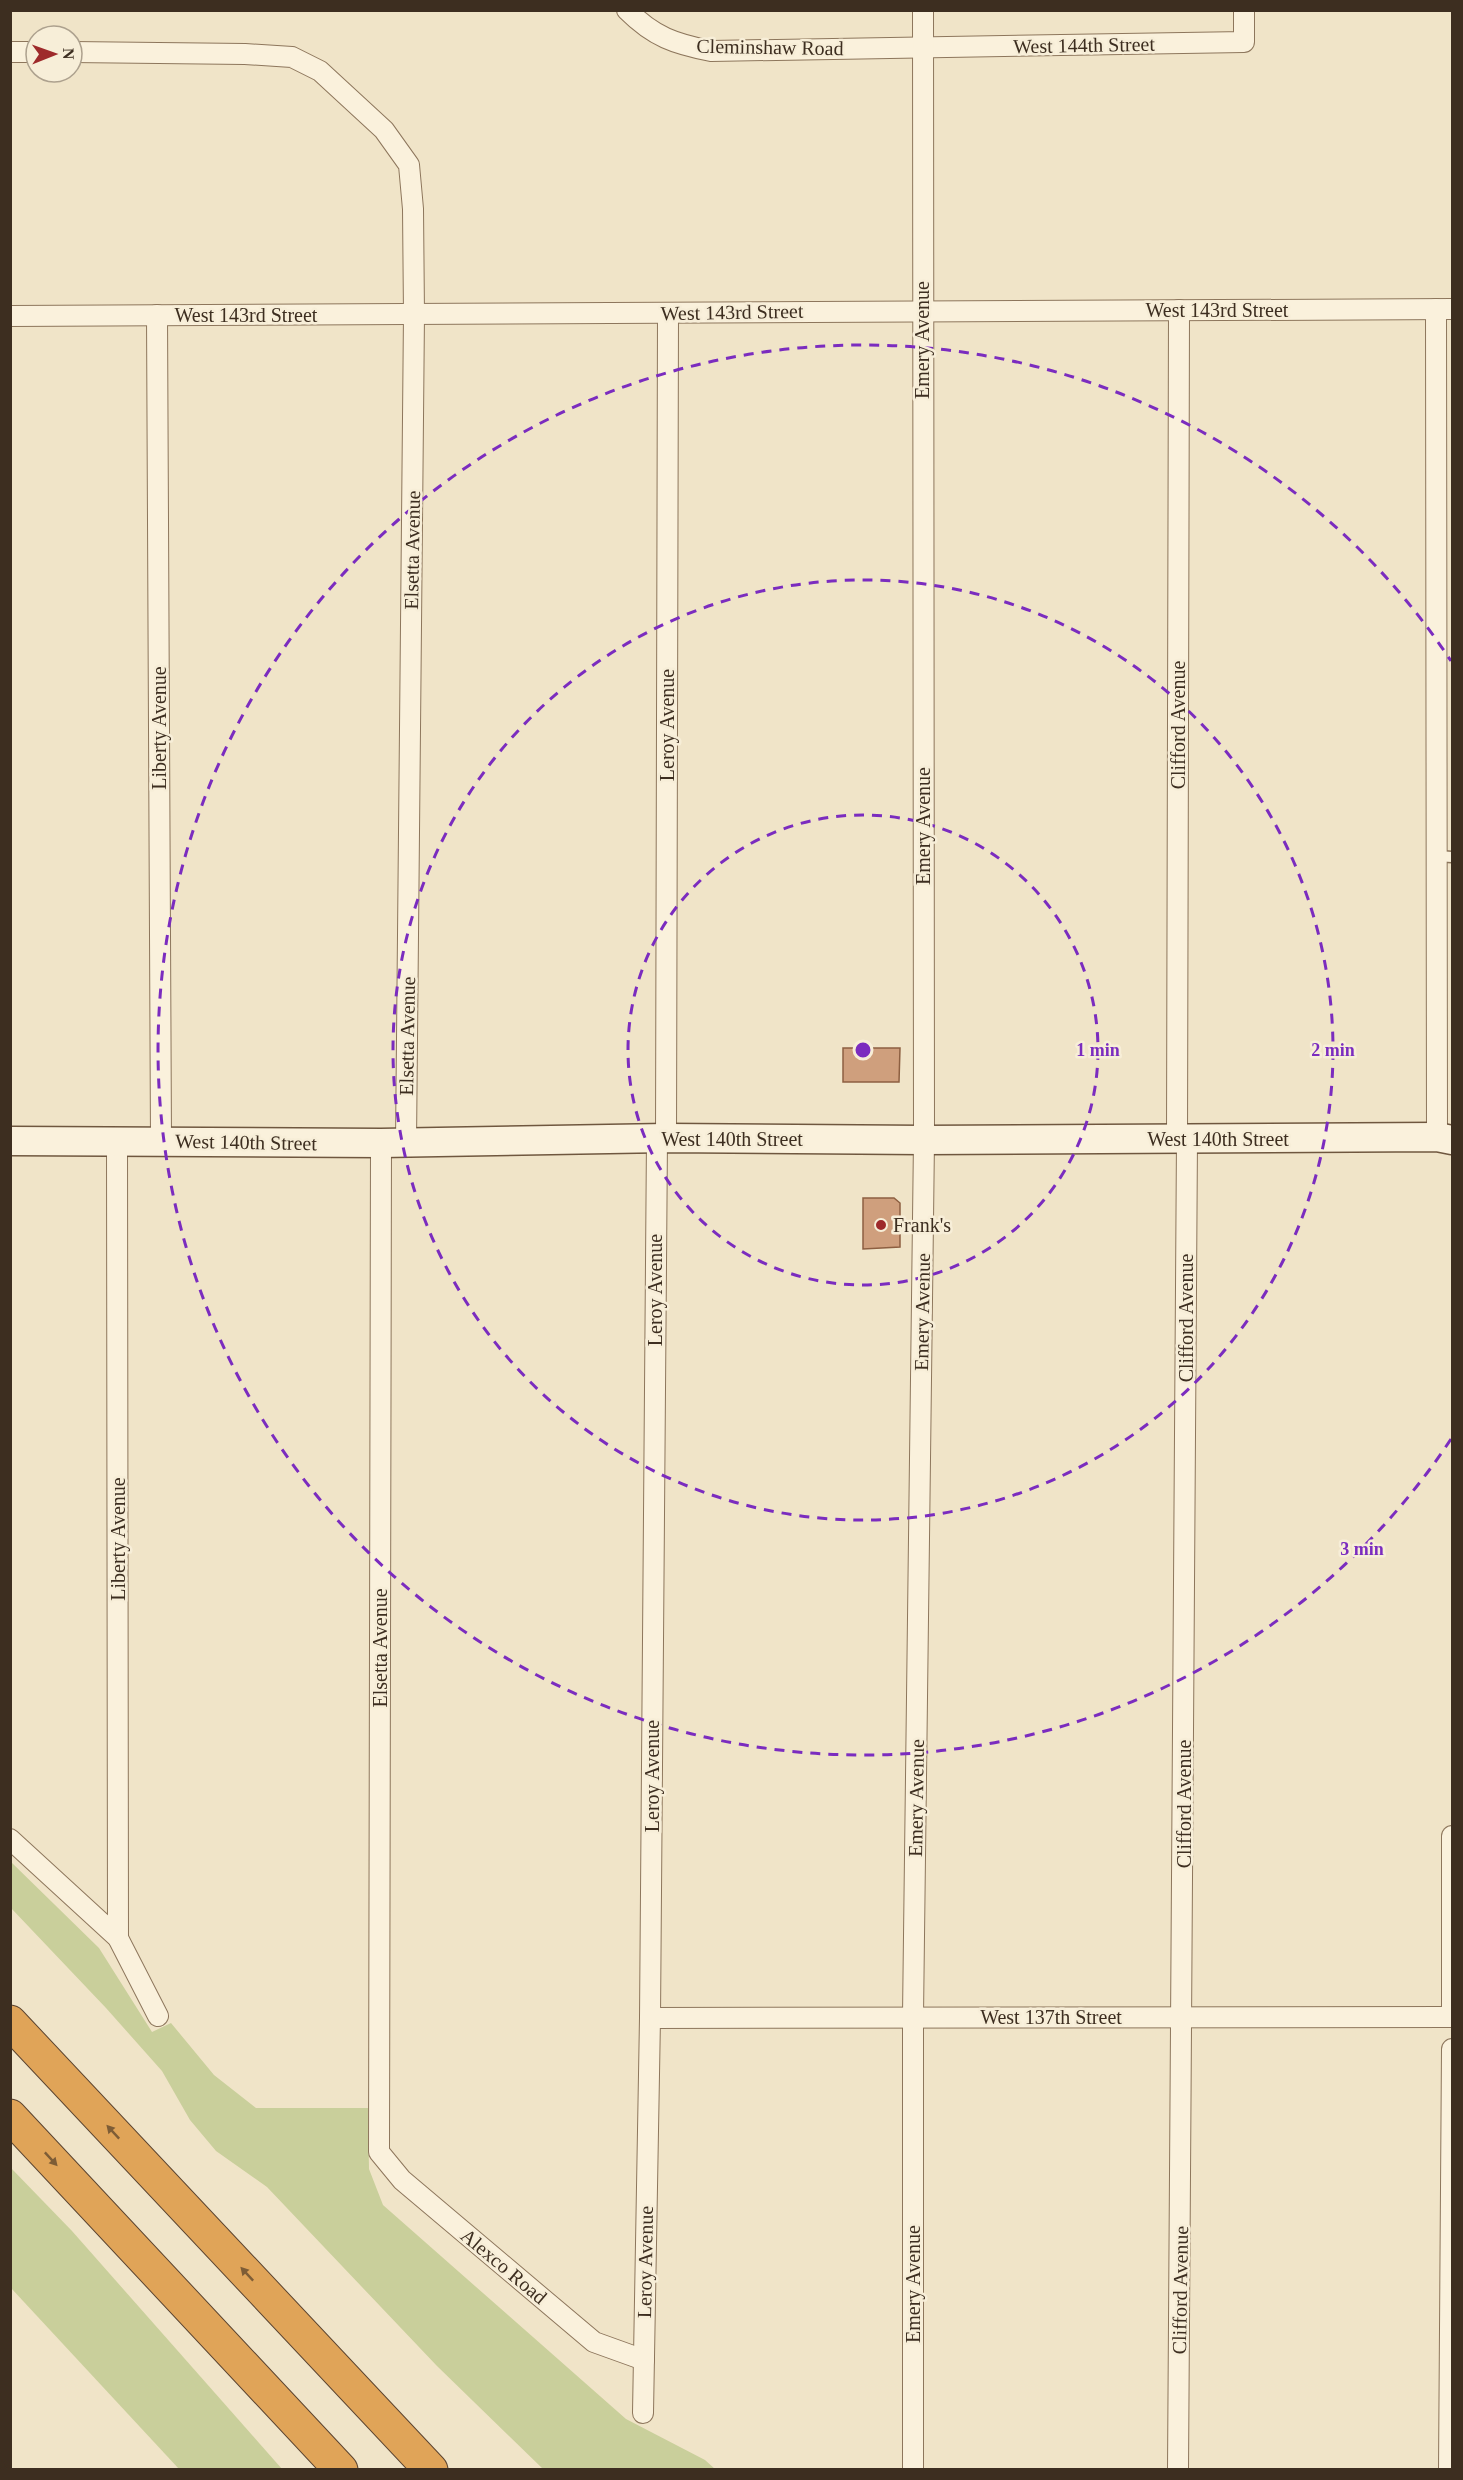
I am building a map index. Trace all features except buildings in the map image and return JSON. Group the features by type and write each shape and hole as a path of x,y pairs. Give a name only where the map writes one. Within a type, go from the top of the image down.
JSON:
{"highway":[{"path":"10,2022 431,2469"},
{"path":"10,2116 341,2469"},
{"path":"164,2280 314,2469"},
{"path":"277,2305 450,2469"}],"street":[{"name":"Cleminshaw Road","path":"627,10 657,35 679,45 711,51 923,47"},
{"name":"Emery Avenue","path":"913,2469 913,2016 924,1140 923,10"},
{"name":"West 144th Street","path":"923,47 1244,42 1244,10"},
{"name":"Elsetta Avenue","path":"84,52 245,54 292,57 320,71 384,130 409,165 413,208 414,314 393,1143 379,2152"},
{"name":"West 143rd Street","path":"10,316 1444,309"},
{"path":"1444,309 1444,1138"},
{"name":"Clifford Avenue","path":"1178,2469 1183,2019 1179,310"},
{"name":"Leroy Avenue","path":"643,2413 661,1138 668,313"},
{"name":"Liberty Avenue","path":"157,315 161,1140"},
{"name":"West 140th Street","path":"10,1141 393,1143 661,1138 924,1140 1444,1138"},
{"name":"Liberty Avenue","path":"117,1141 118,1938"},
{"path":"1452,1836 1452,2012"},
{"path":"10,1839 118,1938 158,2016"},
{"name":"West 137th Street","path":"650,2018 1452,2017"},
{"path":"1449,2469 1452,2049"},
{"name":"Alexco Road","path":"379,2152 402,2180 594,2342 644,2360"}],"green space":[{"path":"10,1861 99,1948 152,2032 171,2023 214,2075 256,2108 368,2108 369,2169 383,2205 626,2419 705,2460 715,2469 543,2469 437,2366 267,2187 216,2151 190,2120 162,2071 11,1908"},
{"path":"11,2168 72,2231 282,2469 179,2469 11,2288"}],"place":[{"name":"Frank's","path":"881,1225"}]}
